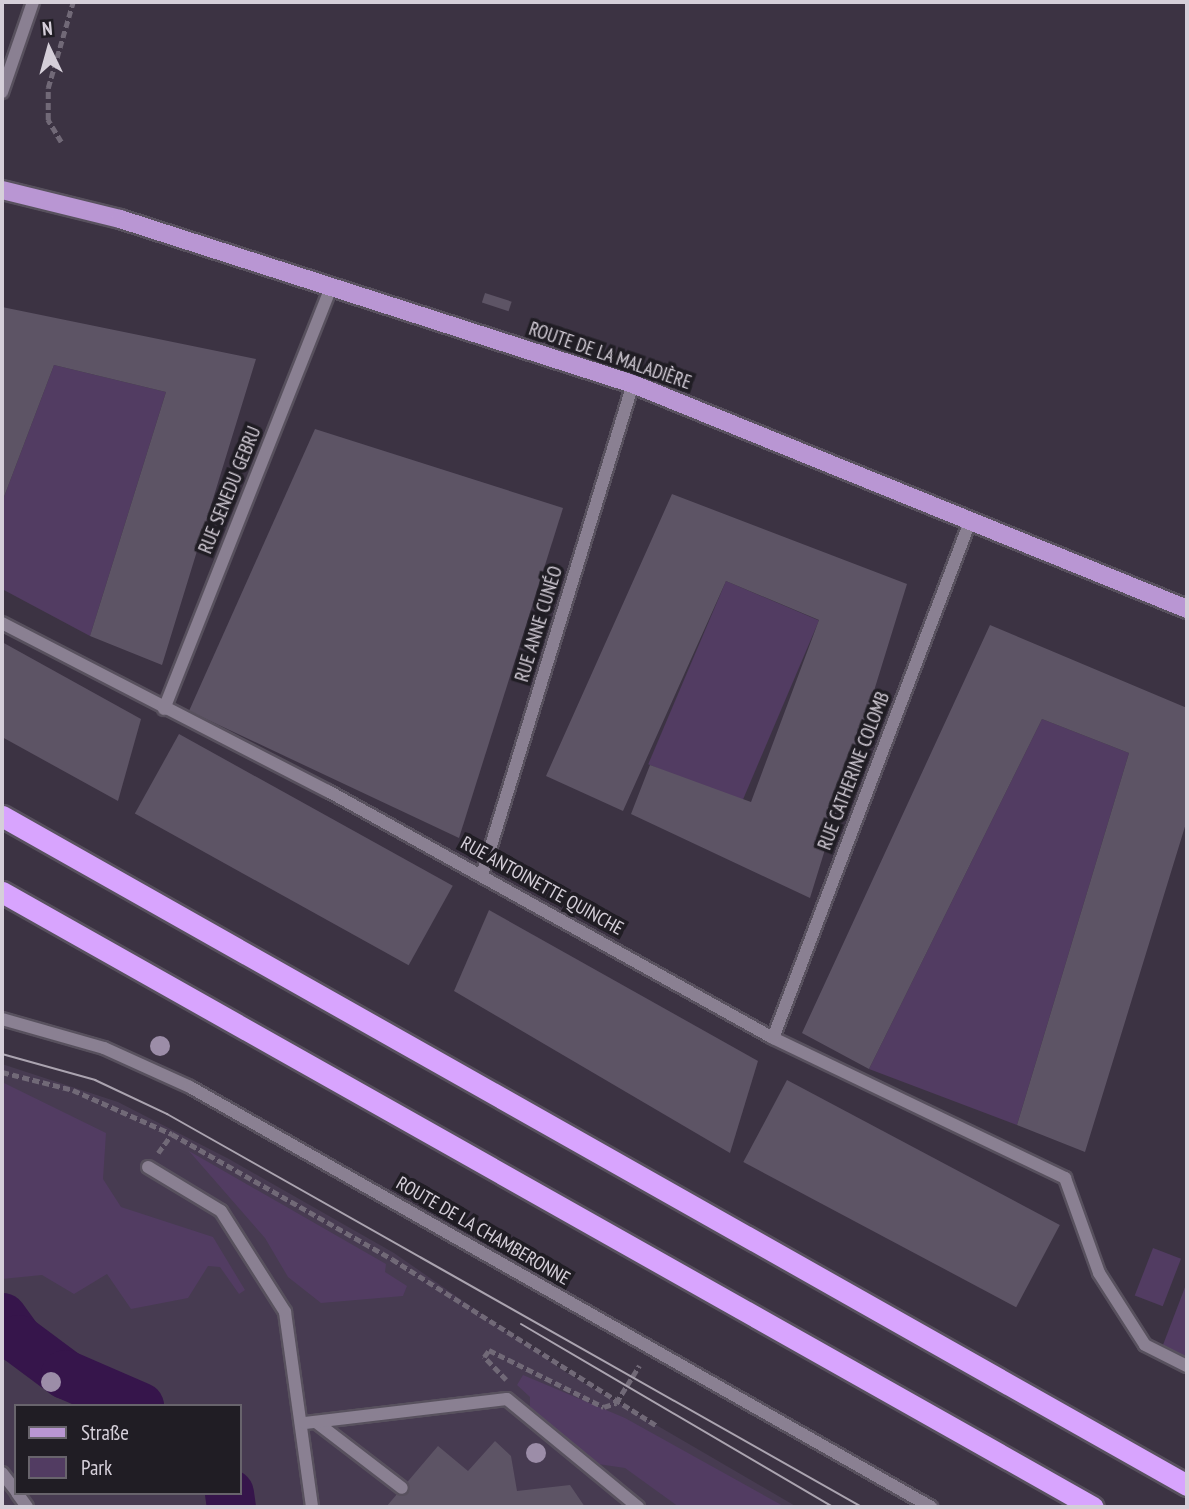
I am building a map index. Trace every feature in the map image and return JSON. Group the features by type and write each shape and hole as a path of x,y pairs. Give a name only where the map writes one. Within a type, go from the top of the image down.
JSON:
{"highway":[{"path":"2,816 1185,1484"},
{"path":"2,892 1093,1507"}],"main road":[{"name":"ROUTE DE LA MALADIÈRE","path":"2,190 332,285 633,384 971,519 1187,609"}],"street":[{"path":"2,92 33,2"},
{"name":"RUE SENEDU GEBRU","path":"164,709 332,285"},
{"name":"RUE ANNE CUNÉO","path":"482,875 633,384"},
{"name":"RUE CATHERINE COLOMB","path":"774,1038 971,519"},
{"name":"RUE ANTOINETTE QUINCHE","path":"2,623 482,875 774,1038 1065,1178 1099,1273 1145,1345 1187,1366"},
{"name":"ROUTE DE LA CHAMBERONNE","path":"2,1019 104,1048 190,1087 932,1507"},
{"path":"148,1167 221,1211 285,1312 311,1422 313,1507"},
{"path":"311,1422 507,1399 638,1507"},
{"path":"311,1422 402,1488"},
{"path":"2,1474 14,1489"}],"path":[{"path":"61,142 48,120 48,88 73,2"},
{"path":"2,1072 73,1090 172,1134 392,1258 616,1403 656,1425"},
{"path":"516,1407 523,1398 484,1357 489,1350 604,1407 616,1403 635,1364 645,1370"}],"shaded area":[{"path":"2,1064 118,1102 229,1159 394,1253 567,1373 797,1507 2,1507"}],"green space":[{"path":"54,365 166,392 90,636 2,589 2,502"},
{"path":"726,581 819,620 741,804 648,764"},
{"path":"1042,719 1129,753 1017,1125 869,1069"},
{"path":"2,1082 106,1133 103,1179 121,1207 213,1237 245,1290 239,1294 220,1267 208,1266 188,1298 131,1309 107,1274 74,1294 42,1275 2,1279"},
{"path":"189,1151 386,1264 385,1272 407,1286 403,1296 321,1303 288,1277 265,1238"},
{"path":"1153,1248 1181,1259 1163,1306 1135,1296"},
{"path":"1187,1282 1187,1371 1158,1358"},
{"path":"523,1375 625,1418 785,1507 679,1507 625,1468 598,1464 530,1407 530,1397 517,1385"}],"building":[{"path":"485,293 512,302 509,311 482,303"},
{"path":"2,307 256,359 162,665 90,636 166,392 54,365 2,502"},
{"path":"315,429 563,508 459,838 189,711"},
{"path":"672,494 907,584 810,898 631,814 650,765 751,802 819,620 726,581 623,811 546,776"},
{"path":"990,625 1187,708 1187,820 1085,1152 1017,1125 1129,753 1042,719 869,1069 802,1033"},
{"path":"2,642 141,719 118,801 2,737"},
{"path":"179,734 453,886 409,965 135,814"},
{"path":"489,910 758,1061 730,1153 454,991"},
{"path":"787,1080 1060,1225 1016,1307 743,1162"},
{"path":"495,1441 511,1456 517,1491 570,1485 585,1507 386,1507 438,1446 468,1471"}],"waterway":[{"path":"2,1317 18,1339 65,1374 134,1404"},
{"path":"229,1495 231,1507"}],"tram line":[{"path":"2,1054 95,1080 167,1114 862,1507"},
{"path":"521,1324 833,1507"}]}
